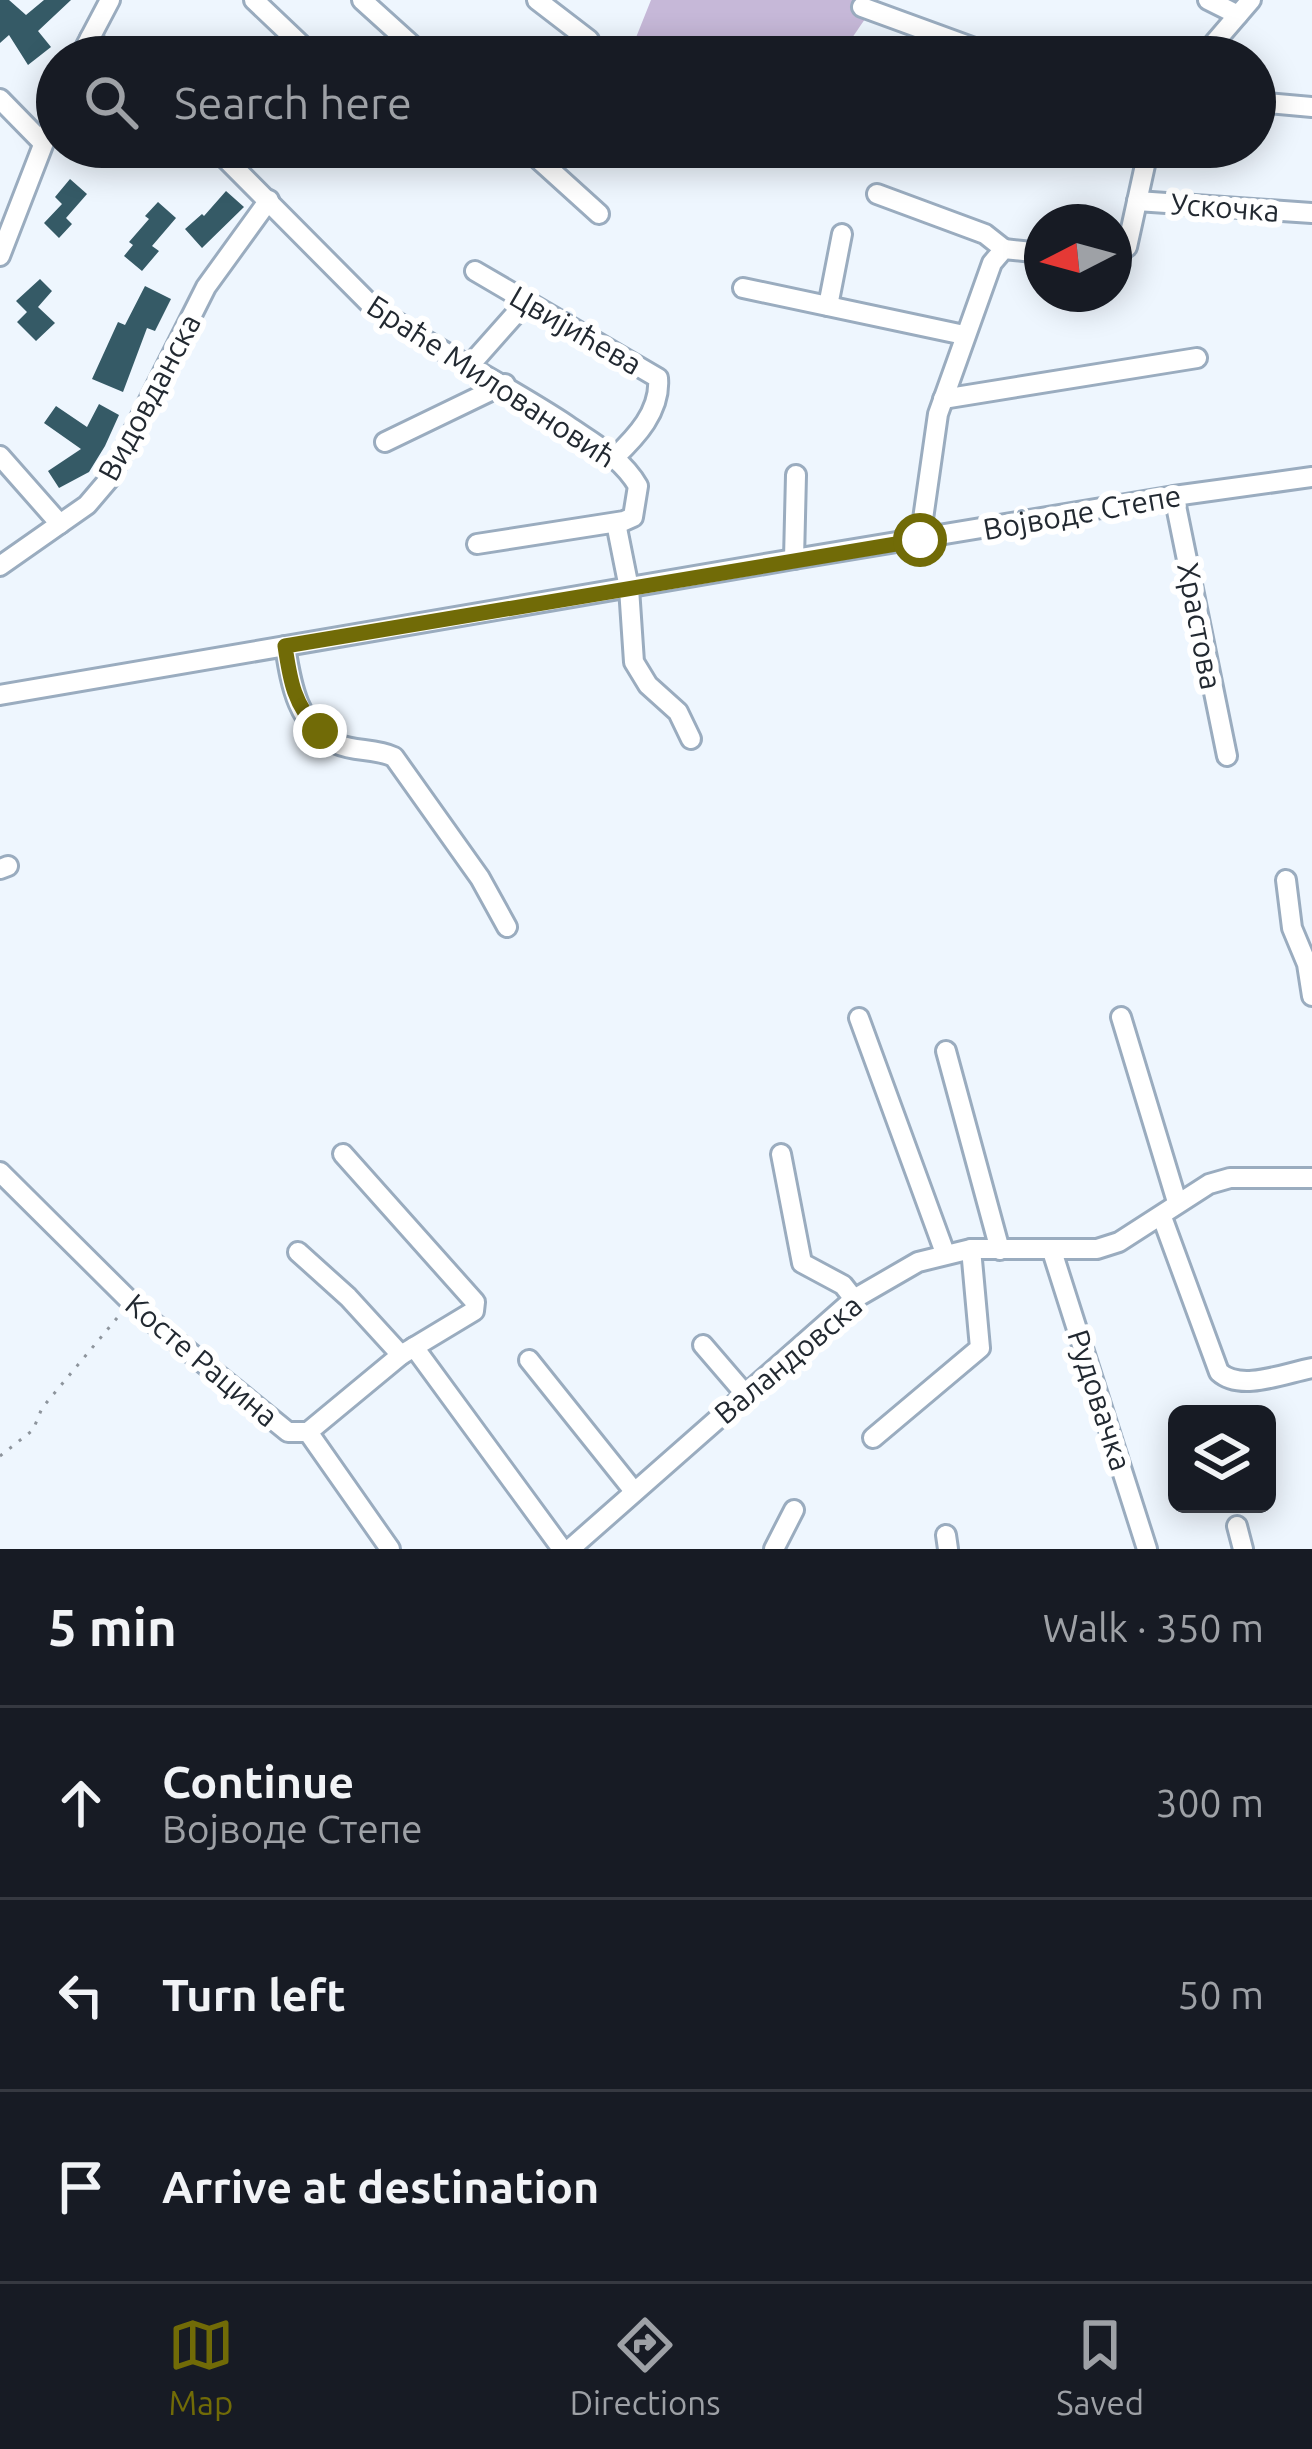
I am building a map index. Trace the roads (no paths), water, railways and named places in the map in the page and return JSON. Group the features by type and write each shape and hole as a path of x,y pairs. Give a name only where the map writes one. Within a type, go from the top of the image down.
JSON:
{"street":[{"path":"91,36 110,0"},
{"path":"254,0 292,36"},
{"path":"362,0 402,36"},
{"path":"537,0 584,36"},
{"path":"1208,0 1245,8 1220,36"},
{"path":"862,7 941,36"},
{"path":"0,98 36,136"},
{"path":"1276,103 1312,106"},
{"path":"0,256 36,161"},
{"name":"Браће Миловановић","path":"235,168 368,302 505,384 614,458 638,486 633,517 620,522"},
{"path":"548,168 599,214"},
{"path":"1132,224 1144,168"},
{"path":"877,194 985,234 1004,249 1024,251"},
{"name":"Видовданска","path":"0,566 87,505 110,478 206,287 268,200"},
{"name":"Ускочка","path":"1137,201 1312,213"},
{"path":"828,306 842,234"},
{"path":"920,540 943,399 992,263 1004,249"},
{"name":"Цвијићева","path":"475,272 658,379 655,404 639,434 614,458"},
{"path":"742,288 964,335"},
{"path":"471,364 526,302"},
{"path":"943,399 1197,358"},
{"path":"385,442 505,384"},
{"path":"0,456 60,524"},
{"path":"794,559 796,475"},
{"name":"Војводе Степе","path":"0,695 794,559 1312,477"},
{"name":"Храстова","path":"1174,496 1227,756"},
{"path":"477,544 620,522 634,662 648,685 678,712 692,739"},
{"path":"285,646 292,690 303,715 339,746 377,749 394,757 480,878 507,927"},
{"path":"1286,880 1292,928 1307,964 1312,996"},
{"path":"1121,1016 1177,1202"},
{"path":"859,1018 945,1253"},
{"path":"946,1051 1000,1250"},
{"path":"308,1432 408,1351 474,1311 476,1302 343,1154"},
{"path":"781,1154 802,1263 843,1285 854,1299"},
{"name":"Косте Рацина","path":"0,1172 130,1302 288,1432 308,1432 390,1549"},
{"name":"Валандовска","path":"571,1548 854,1299 918,1262 971,1249 1097,1249 1119,1242 1209,1184 1230,1178 1312,1178"},
{"path":"1162,1217 1219,1372 1240,1382 1312,1368"},
{"path":"873,1438 980,1348 971,1249"},
{"name":"Рудовачка","path":"1052,1251 1147,1549"},
{"path":"298,1252 408,1351 571,1548"},
{"path":"703,1345 746,1395"},
{"path":"530,1360 633,1490"},
{"path":"774,1549 794,1510"},
{"path":"1238,1526 1243,1549"}]}
